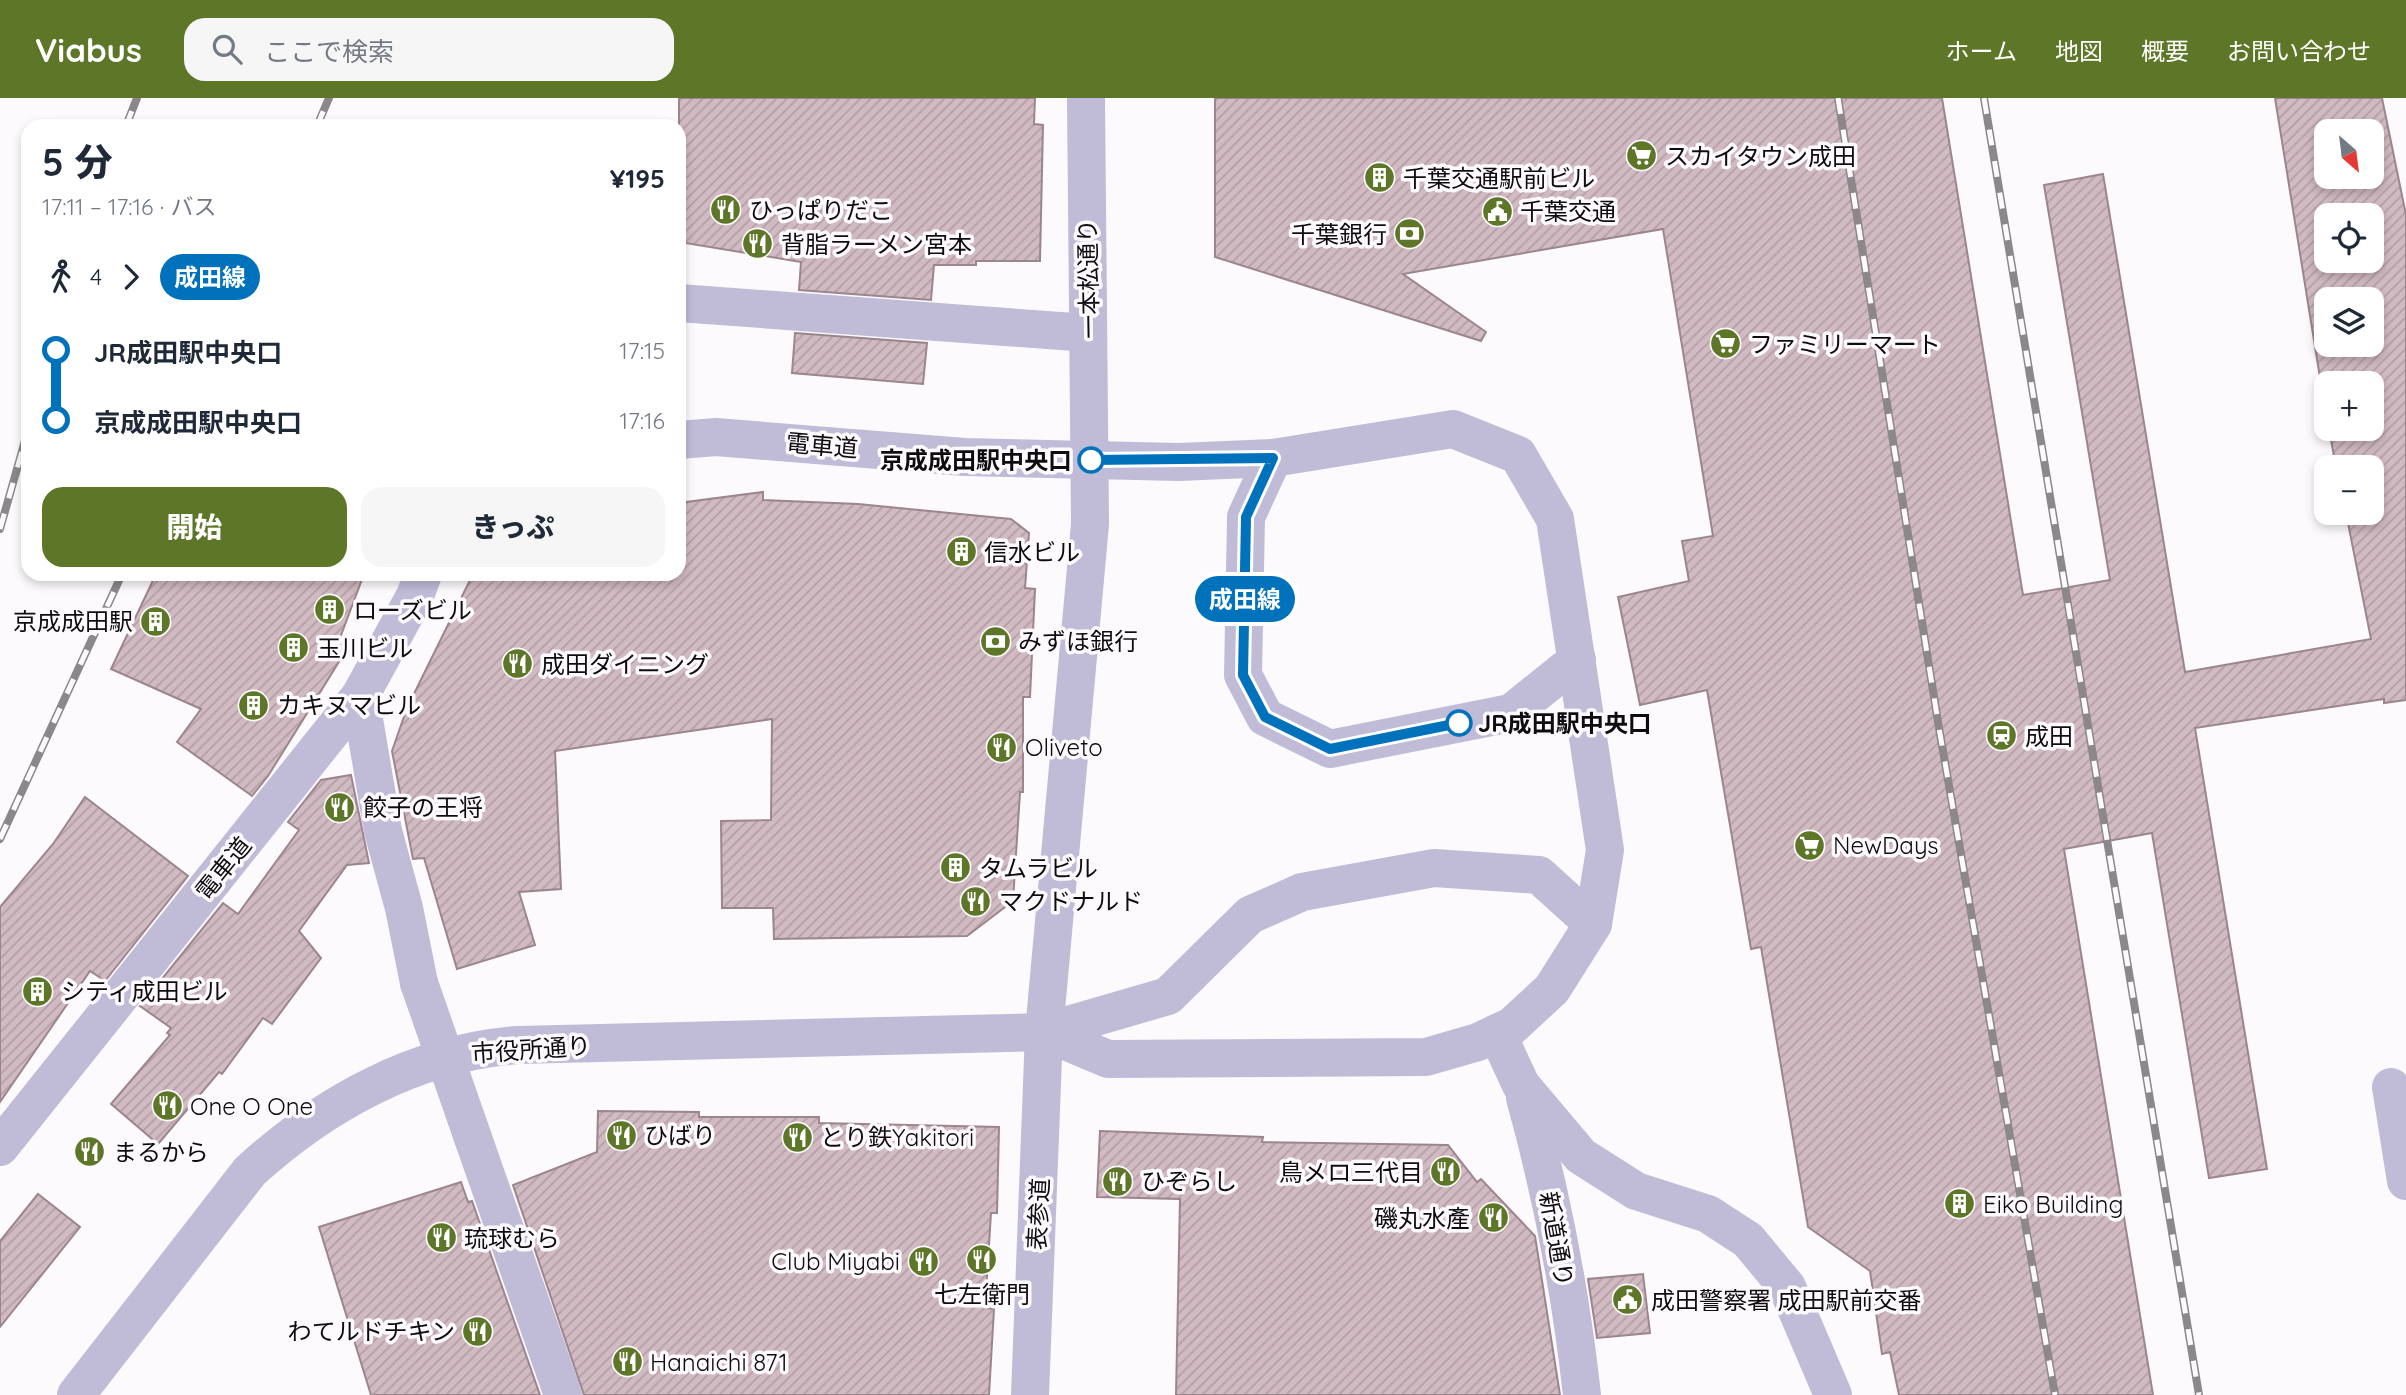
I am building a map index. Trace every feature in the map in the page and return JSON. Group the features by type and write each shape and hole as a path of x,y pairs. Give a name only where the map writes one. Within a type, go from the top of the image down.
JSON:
{"street":[{"name":"一本松通り","path":"1044,1032 1090,524 1086,98"},
{"path":"686,304 1088,333"},
{"path":"1044,1032 1108,1059 1426,1057 1512,1026 1552,989 1593,924 1605,850 1555,519 1518,455 1452,429 1273,458 1091,460"},
{"name":"電車道","path":"686,439 716,437 965,457 1091,460"},
{"path":"1273,458 1246,517 1243,675 1265,717 1330,749 1511,713 1577,660"},
{"name":"電車道","path":"0,1147 360,695 415,596 420,581"},
{"path":"360,695 383,831 419,983 563,1395"},
{"path":"1044,1032 1168,996 1250,915 1301,892 1434,869 1539,875 1593,924"},
{"name":"市役所通り","path":"76,1395 250,1171 279,1145 337,1104 411,1070 482,1048 518,1045 1044,1032"},
{"name":"表参道","path":"1030,1395 1044,1032"},
{"path":"1497,1032 1521,1086 1581,1156 1636,1191 1708,1214 1748,1240 1787,1287 1833,1395"},
{"name":"新道通り","path":"1521,1086 1545,1173 1576,1345 1582,1395"},
{"path":"2391,1087 2406,1181"}],"building":[{"path":"679,98 1035,98 1034,124 1043,125 1040,261 976,261 976,265 934,265 931,300 799,290 801,262 686,243 686,119 679,119"},
{"path":"1215,98 1942,98 2023,595 2110,580 2044,185 2103,174 2185,672 2371,639 2348,525 2384,525 2384,455 2334,455 2331,441 2384,441 2384,371 2319,371 2317,357 2384,357 2384,287 2314,287 2314,340 2275,98 2382,98 2406,215 2406,700 2384,703 2384,699 2195,728 2267,1169 2209,1178 2152,833 2064,849 2153,1395 1899,1395 1890,1352 1882,1354 1870,1271 1808,1227 1761,947 1751,949 1707,690 1640,705 1618,597 1689,581 1682,541 1713,536 1663,229 1403,274 1486,332 1481,341 1215,257"},
{"path":"795,333 927,343 923,384 792,373"},
{"path":"763,492 763,500 858,504 1011,519 1029,533 1025,588 1035,589 1030,697 1023,697 1023,792 1020,792 1013,901 967,936 774,939 773,908 722,908 721,821 771,820 772,719 555,751 561,889 519,892 535,945 457,969 424,858 413,859 392,751 407,708 470,581 686,581 686,502"},
{"path":"153,581 361,581 340,638 350,644 268,776 252,796 177,742 201,709 111,669"},
{"path":"351,775 369,863 347,865 299,931 321,958 272,1024 263,1018 222,1074 219,1072 158,1144 111,1104 170,1035 167,1033 171,1028 140,1006 223,903 238,914 299,830 288,822 321,780"},
{"path":"85,797 188,876 105,981 90,971 0,1102 0,907 53,844"},
{"path":"598,1111 699,1112 699,1117 819,1117 819,1123 999,1127 997,1213 991,1213 985,1308 994,1309 989,1395 584,1395 513,1185 597,1152"},
{"path":"1100,1131 1263,1137 1262,1142 1448,1145 1477,1182 1481,1179 1535,1236 1560,1395 1176,1395 1180,1199 1097,1197"},
{"path":"461,1182 468,1202 472,1201 540,1395 371,1395 319,1227"},
{"path":"38,1194 80,1227 0,1327 0,1241"},
{"path":"1643,1274 1650,1333 1597,1338 1588,1279"}],"railway":[{"path":"129,119 137,98"},
{"path":"320,119 329,98"},
{"path":"1838,98 1939,728 2055,1395"},
{"path":"1984,98 2199,1395"},
{"path":"0,529 21,455"},
{"path":"0,839 119,581"}],"bus line":[{"name":"成田線","path":"1091,460 1273,458 1246,517 1243,675 1265,717 1330,749 1459,723"}],"place":[{"name":"スカイタウン成田","path":"1642,156"},
{"name":"千葉交通駅前ビル","path":"1380,178"},
{"name":"ひっぱりだこ","path":"726,210"},
{"name":"千葉交通","path":"1497,211"},
{"name":"千葉銀行","path":"1410,234"},
{"name":"背脂ラーメン宮本","path":"758,244"},
{"name":"ファミリーマート","path":"1726,344"},
{"name":"京成成田駅中央口","path":"1091,460"},
{"name":"信水ビル","path":"961,552"},
{"name":"ローズビル","path":"330,610"},
{"name":"京成成田駅","path":"156,621"},
{"name":"みずほ銀行","path":"995,641"},
{"name":"玉川ビル","path":"294,648"},
{"name":"成田ダイニング","path":"518,664"},
{"name":"カキヌマビル","path":"254,705"},
{"name":"JR成田駅中央口","path":"1459,723"},
{"name":"成田","path":"2002,736"},
{"name":"Oliveto","path":"1002,747"},
{"name":"餃子の王将","path":"340,807"},
{"name":"NewDays","path":"1810,845"},
{"name":"タムラビル","path":"956,868"},
{"name":"マクドナルド","path":"976,901"},
{"name":"シティ成田ビル","path":"38,991"},
{"name":"One O One","path":"167,1106"},
{"name":"ひばり","path":"621,1135"},
{"name":"とり鉄Yakitori","path":"797,1137"},
{"name":"まるから","path":"90,1152"},
{"name":"鳥メロ三代目","path":"1446,1172"},
{"name":"ひぞらし","path":"1118,1181"},
{"name":"Eiko Building","path":"1960,1204"},
{"name":"磯丸水產","path":"1493,1218"},
{"name":"琉球むら","path":"441,1238"},
{"name":"七左衛門","path":"982,1260"},
{"name":"Club Miyabi","path":"923,1261"},
{"name":"成田警察署 成田駅前交番","path":"1628,1300"},
{"name":"わてルドチキン","path":"478,1331"},
{"name":"Hanaichi 871","path":"627,1362"}]}
